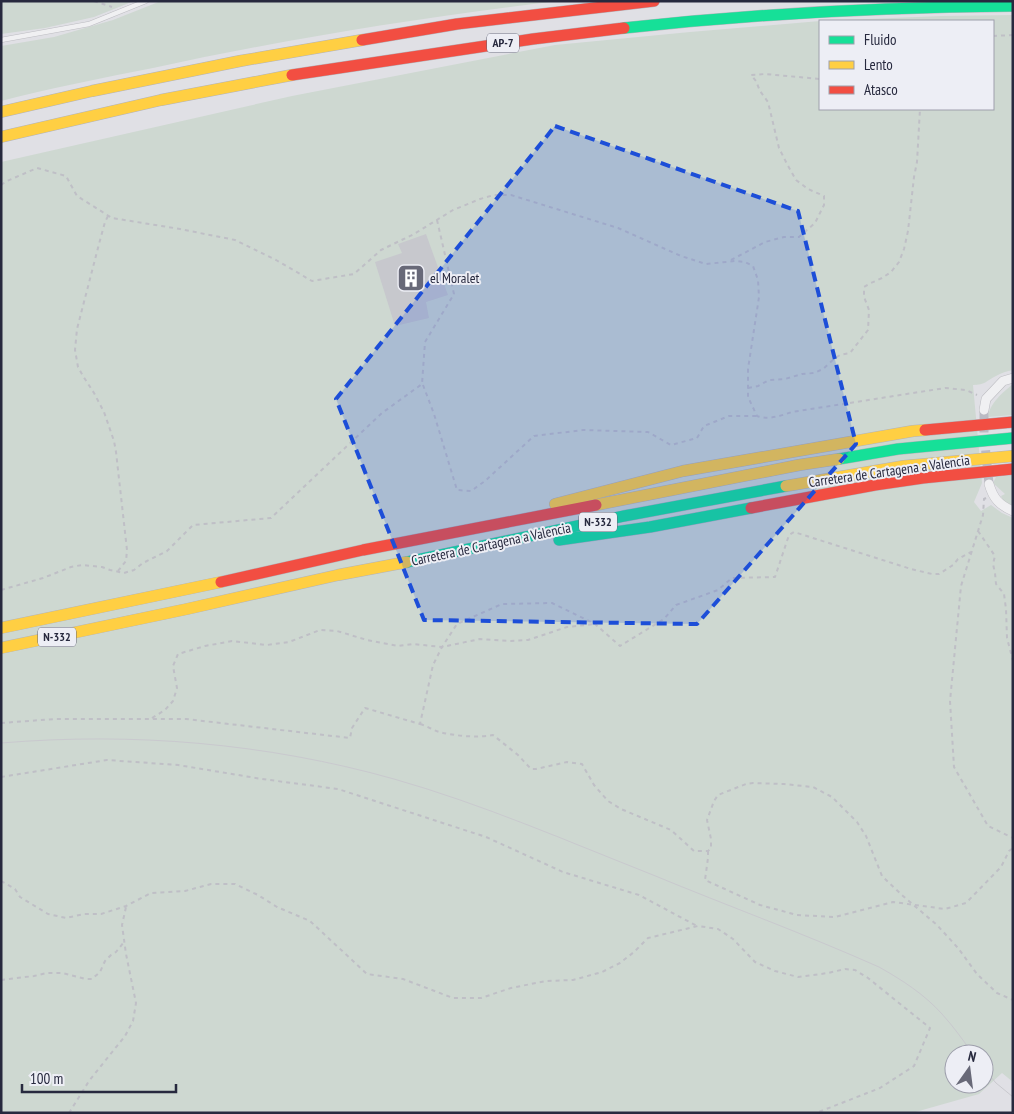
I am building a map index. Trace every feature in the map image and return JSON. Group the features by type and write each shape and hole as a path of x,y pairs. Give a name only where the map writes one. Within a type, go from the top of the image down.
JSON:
{"highway":[{"name":"AP-7","path":"1,112 240,61 457,24 654,1"},
{"name":"AP-7","path":"1,137 257,81 577,33 701,20 817,12 942,6 1013,6"},
{"name":"N-332","path":"431,537 683,471 913,431 1013,422"},
{"name":"Carretera de Cartagena a Valencia","path":"1,628 182,591 363,550 799,465 898,449 1013,438"},
{"name":"Carretera de Cartagena a Valencia","path":"1,648 338,575 624,516 808,481 904,466 1013,456"},
{"path":"384,567 455,558 555,540 650,527 875,485 1013,469"}],"street":[{"path":"984,410 986,398 1003,381 1013,378"},
{"path":"989,484 992,494 1002,506 1013,511"}],"lane":[{"path":"1,40 89,24 146,1"}],"path":[{"path":"94,1 120,12"},
{"path":"994,36 1013,35"},
{"path":"731,260 765,242 784,237 799,236 816,223 824,205 824,196 808,189 796,180 787,164 779,148 768,102 751,75 765,74 819,79"},
{"path":"748,388 758,386 769,380 785,379 814,373 823,369 835,358 850,352 868,330 869,310 864,297 864,287 891,272 899,262 904,249 917,162 920,110"},
{"path":"1,185 37,168 66,176 77,196 112,218 235,240 276,260 312,281 354,274 381,250 414,234 453,210 494,195 511,195 618,228 681,256 706,264 735,261 745,262 753,266 758,280 759,297 748,369 748,397 757,416"},
{"path":"108,216 77,329 74,350 78,366 104,412 114,441 127,550 126,561 117,571"},
{"path":"437,220 454,294 425,342 422,384 434,414 456,490 471,491 485,481 534,436 583,430 648,432 671,445 697,438 704,426 729,416 757,416 764,418 780,416 792,412 945,388 966,390 986,398"},
{"path":"1,590 82,565 102,567 124,573 134,570 143,563 167,551 194,525 271,518 382,413 422,384"},
{"path":"992,494 984,500 983,515 961,586 950,701 954,767 988,826 1013,838"},
{"path":"978,531 995,556 993,564 996,584 1004,594 1007,638 1013,661"},
{"path":"420,724 432,665 457,624 502,604 552,603 594,624 620,646 664,619 676,605 718,590 732,578 774,577 789,535 794,532 932,574 939,574 953,565 958,559 971,552"},
{"path":"151,719 165,710 173,701 177,688 173,666 178,654 205,646 232,641 268,645 289,642 320,630 338,631 367,640 398,646 413,644 442,647 480,639 528,640 567,627 594,624"},
{"path":"1,722 55,719 186,719 350,738 352,728 365,708 420,724 440,732 461,735 493,735 518,755 531,769 567,762 582,764 594,785 608,801 621,810 672,830 694,851 708,851"},
{"path":"1,778 107,760 178,765 338,789 486,837 563,872 638,895 698,926 718,929 733,939 755,962 774,971 798,977 845,969 855,970 868,978 930,1028 914,1066 880,1088 816,1113"},
{"path":"1013,848 1001,867 966,903 945,909 914,904 893,902 834,917 798,915 760,906 705,880 708,851 711,848 708,820 714,801 718,796 753,783 813,786 832,797 857,822 866,836 882,876 914,904 938,925 977,974 997,993 1013,1000"},
{"path":"1,881 14,889 20,897 48,914 66,918 84,914 100,914 126,906 151,893 185,891 212,884 235,884 258,895 277,908 310,920 367,974 403,979 453,998 481,998 511,988 546,981 573,980 602,972 620,963 648,938 698,926"},
{"path":"69,1113 89,1082 125,1036 133,1021 136,1003 122,925 126,906"},
{"path":"1,980 47,973 62,973 92,979 100,972 110,955 116,952 124,942"}],"highlighted area":[{"path":"555,126 798,211 856,444 697,624 424,620 336,399"}],"shaded area":[{"path":"1,1 134,1 94,17 45,28 1,34"},
{"path":"161,1 559,1 457,14 304,38 96,79 1,101 1,46 54,37 113,20"},
{"path":"1013,15 1013,370 983,383 973,385 982,483 974,502 981,511 991,505 1013,518 1013,1082 1002,1073 994,1080 994,1044 944,1044 944,1094 979,1094 912,1113 1,1113 1,162 292,96 555,45 819,21 819,110 994,110 994,20 844,20"},
{"path":"1013,384 1013,415 988,417 994,403"},
{"path":"1013,475 1013,506 1004,502 1001,496 1005,494 993,483 996,477"}],"building":[{"name":"el Moralet","path":"426,234 448,295 426,302 429,318 395,326 375,262 402,253 398,244"}],"tunnel":[{"path":"984,410 984,434 989,484"}],"tram line":[{"path":"1,743 100,739 199,743 297,757 346,767 427,789 492,811 556,836 879,967 928,1000 950,1023 966,1044"},
{"path":"994,1081 1013,1097"}],"traffic: fast":[{"path":"624,28 818,12 1013,6"},
{"path":"839,459 898,449 1013,438"},
{"path":"407,562 624,516 786,486"},
{"path":"559,540 650,527 751,508"}],"traffic: slow":[{"path":"1,112 92,91 240,61 362,40"},
{"path":"1,137 161,100 292,75"},
{"path":"555,504 683,471 925,430"},
{"path":"786,486 904,466 1013,456"},
{"path":"596,505 799,465 839,459"},
{"path":"1,648 338,575 407,562"},
{"path":"1,628 221,582"}],"traffic: jam":[{"path":"362,40 457,24 654,1"},
{"path":"292,75 533,39 624,28"},
{"path":"925,430 1013,422"},
{"path":"751,508 875,485 1013,469"},
{"path":"221,582 363,550 596,505"}],"place":[{"name":"el Moralet","path":"411,278"}]}
